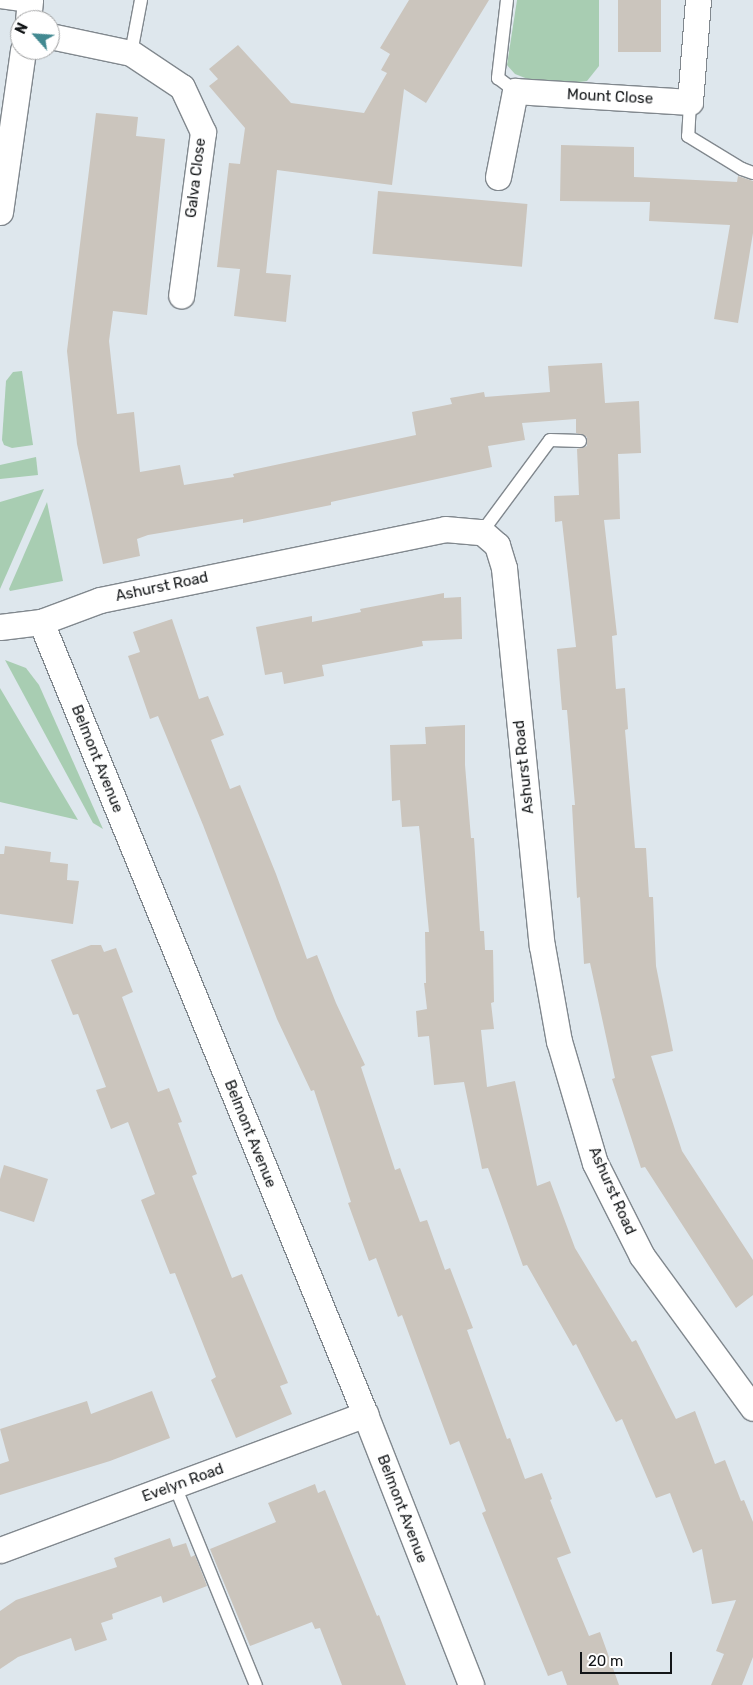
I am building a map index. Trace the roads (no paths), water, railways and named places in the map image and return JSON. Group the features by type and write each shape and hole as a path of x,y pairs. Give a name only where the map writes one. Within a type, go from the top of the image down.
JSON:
{"street":[{"path":"690,102 698,0"},
{"name":"Galva Close","path":"60,38 132,53 182,87 203,132 181,296"},
{"path":"0,212 2,179 21,60"},
{"name":"Mount Close","path":"515,91 690,102"},
{"path":"498,177 515,91"},
{"name":"Ashurst Road","path":"41,622 100,600 445,529 482,532 496,544 504,568 542,946 559,1040 595,1163 642,1256 753,1408"},
{"path":"0,627 41,622"},
{"name":"Belmont Avenue","path":"41,622 365,1414 471,1685"},
{"name":"Evelyn Road","path":"0,1550 365,1414"}],"lane":[{"path":"132,53 141,0"},
{"path":"507,0 498,78 515,91"},
{"path":"0,2 29,9"},
{"path":"690,102 688,136 742,169 753,173"},
{"path":"482,532 550,440 580,441"},
{"path":"175,1486 256,1685"}]}
